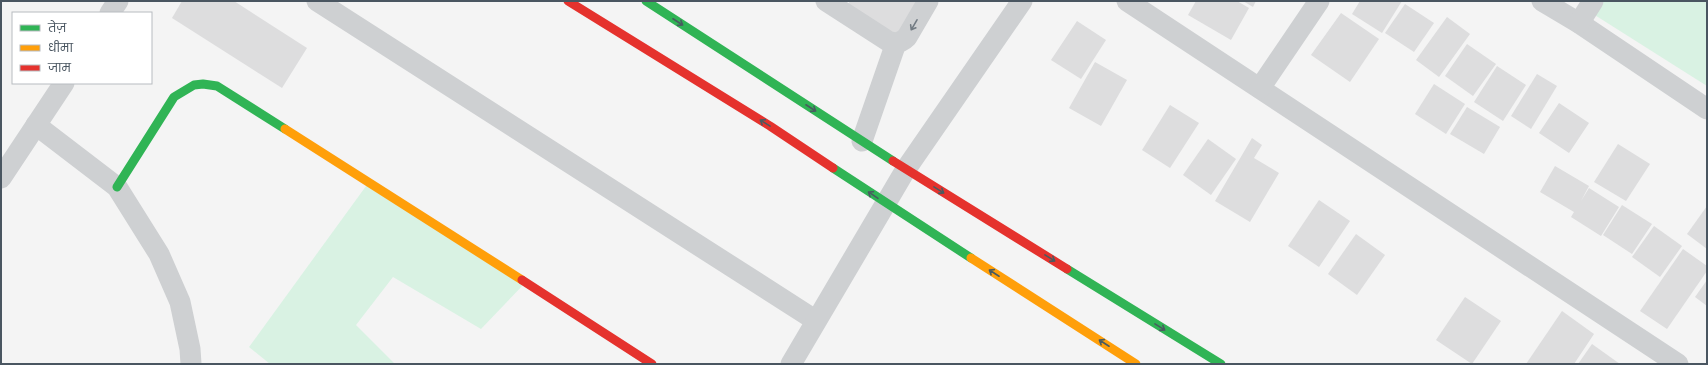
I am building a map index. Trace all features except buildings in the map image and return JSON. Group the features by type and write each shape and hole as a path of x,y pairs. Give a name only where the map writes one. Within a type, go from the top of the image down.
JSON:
{"street":[{"path":"111,12 118,1"},
{"path":"317,1 815,320"},
{"path":"568,1 770,126 885,203 1136,364"},
{"path":"646,1 906,170 1220,364"},
{"path":"826,1 888,41 896,43 902,42 907,37 928,1"},
{"path":"790,364 906,170 1022,1"},
{"path":"1127,1 1678,364"},
{"path":"1260,88 1318,1"},
{"path":"1542,1 1579,23 1707,109"},
{"path":"1579,23 1593,1"},
{"path":"862,141 896,43"},
{"path":"117,187 174,97 187,87 201,82 217,86 648,360 652,364"},
{"path":"1,178 63,84"},
{"path":"36,125 117,187 159,254 180,302 190,349 191,364"}],"green space":[{"path":"1597,1 1707,1 1707,86 1590,12"},
{"path":"369,182 526,282 481,329 393,277 356,325 395,364 270,364 249,347"}],"traffic: fast":[{"path":"646,1 893,161"},
{"path":"117,187 174,97 194,85 203,84 217,86 285,129"},
{"path":"833,168 971,258"},
{"path":"1067,269 1221,364"}],"traffic: slow":[{"path":"285,129 522,280"},
{"path":"971,258 1136,364"}],"traffic: jam":[{"path":"568,1 770,126 833,168"},
{"path":"893,161 1067,269"},
{"path":"522,280 652,364"}]}
